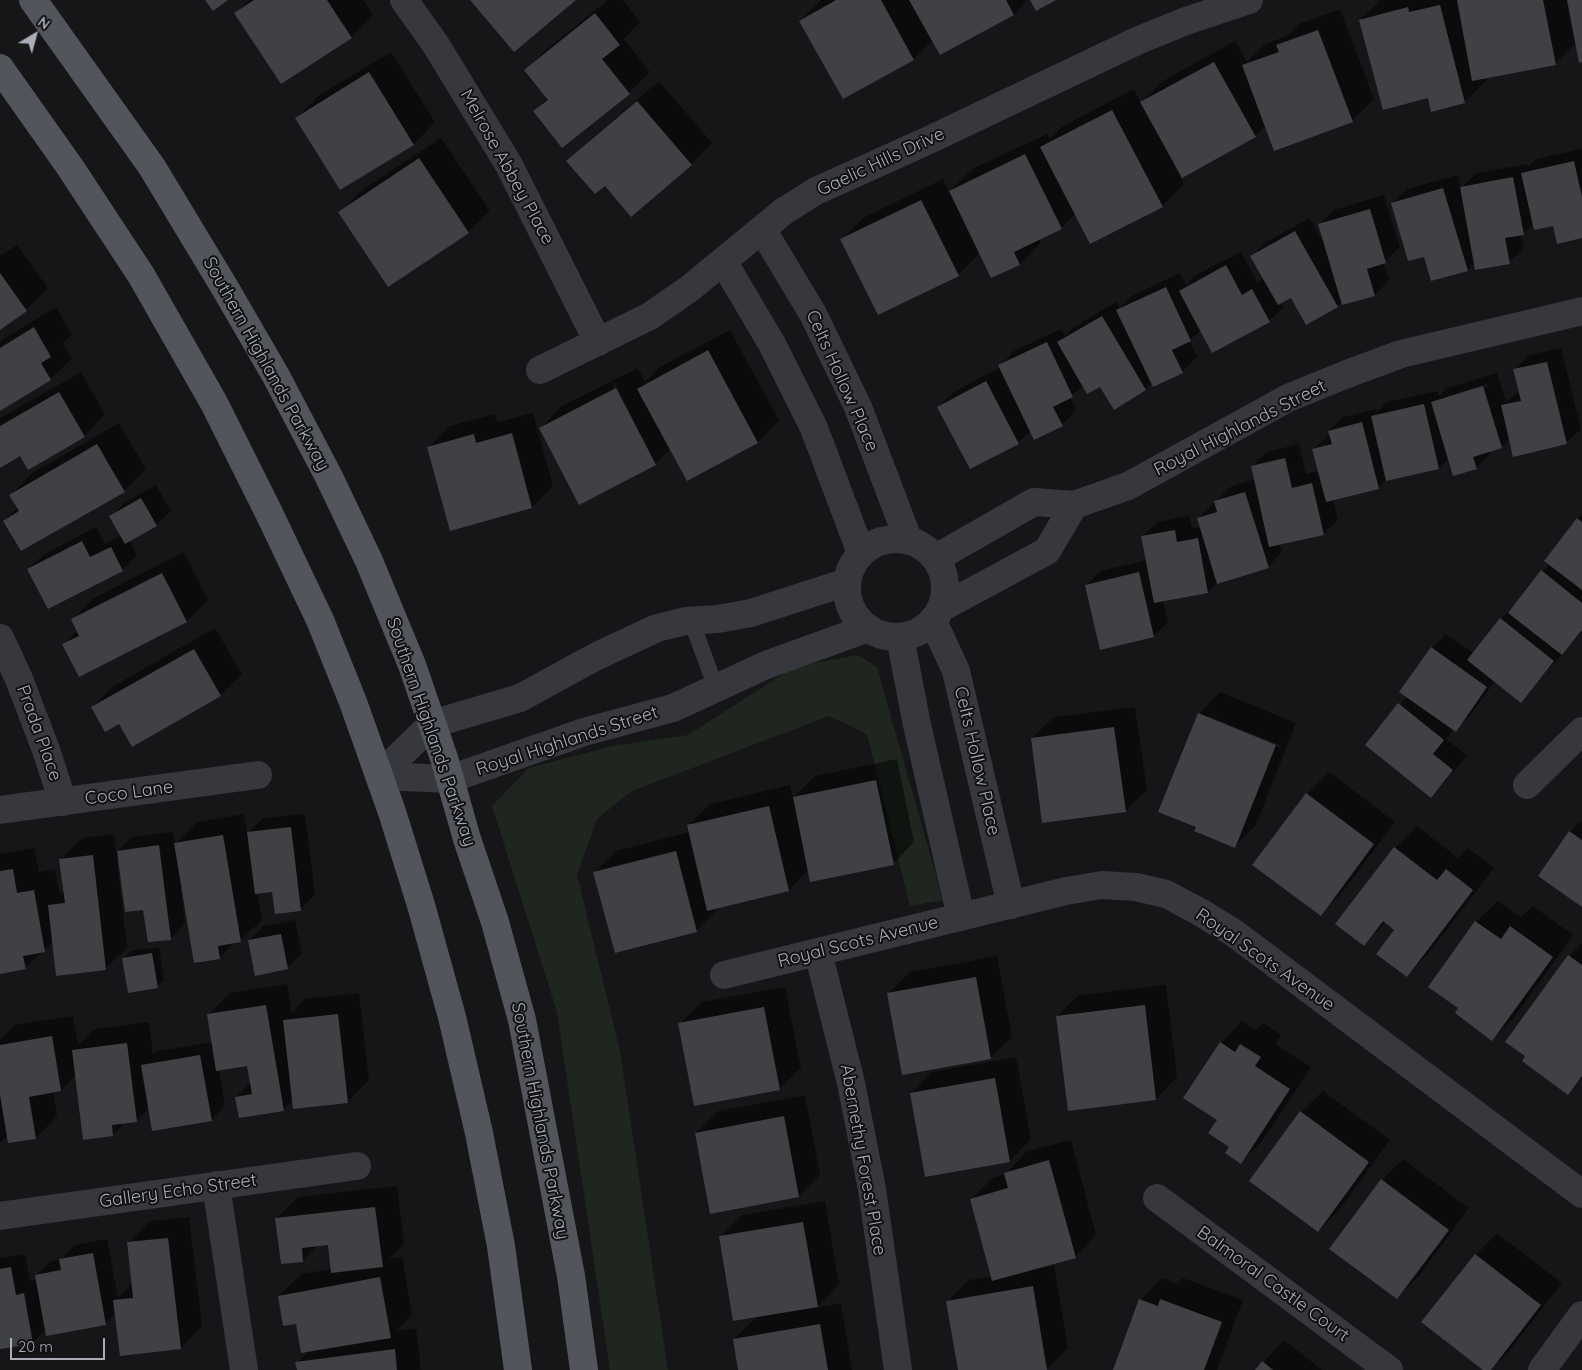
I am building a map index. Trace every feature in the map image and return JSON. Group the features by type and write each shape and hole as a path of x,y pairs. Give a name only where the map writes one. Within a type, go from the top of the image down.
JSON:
{"main road":[{"name":"Southern Highlands Parkway","path":"33,0 152,168 226,288 276,376 329,477 369,561 412,665 495,922 522,1020 571,1276 584,1370"},
{"path":"0,68 70,167 141,275 214,403 320,620 353,702 392,812 421,905 452,1017 501,1246 518,1370"}],"street":[{"name":"Melrose Abbey Place","path":"404,0 436,45 509,166 598,342"},
{"name":"Gaelic Hills Drive","path":"540,370 650,316 689,290 784,211 816,191 929,140 1139,40 1186,21 1249,0"},
{"name":"Celts Hollow Place","path":"762,229 813,314 858,407 908,539"},
{"path":"723,261 772,344 814,428 861,553"},
{"name":"Royal Highlands Street","path":"936,558 1034,502 1074,505 1128,486 1288,398 1347,374 1400,354 1582,311"},
{"path":"938,614 946,590 944,573 936,558 923,546 908,539 890,538 874,543 861,553 851,566 847,582 847,595 858,619 868,628 883,635 900,637 912,635 924,629 938,614 1047,551 1074,505"},
{"path":"378,776 432,724 520,698 656,628 691,620 718,619 750,613 847,582"},
{"name":"Celts Hollow Place","path":"938,614 956,671 1010,905"},
{"name":"Royal Highlands Street","path":"378,776 450,779 584,732 673,708 766,665 868,628"},
{"path":"900,637 917,725 961,917"},
{"name":"Prada Place","path":"0,638 19,679 46,750 63,802"},
{"path":"1526,785 1582,731"},
{"name":"Coco Lane","path":"0,810 258,774"},
{"name":"Royal Scots Avenue","path":"724,975 1066,891 1102,885 1136,887 1166,894 1234,933 1582,1194"},
{"name":"Abernethy Forest Place","path":"818,952 851,1083 872,1189 898,1370"},
{"name":"Gallery Echo Street","path":"0,1216 357,1166"},
{"path":"216,1185 244,1370"},
{"name":"Balmoral Castle Court","path":"1157,1198 1389,1370"},
{"path":"1542,1370 1582,1316"}],"lane":[{"path":"691,620 716,688"}],"shaded area":[{"path":"858,655 877,667 943,900 910,906 867,734 829,716 632,791 597,819 577,875 620,1051 668,1370 610,1370 557,1012 492,806 529,768 612,746 688,735 794,667"}],"building":[{"path":"205,0 228,0 213,11"},
{"path":"254,0 327,0 352,38 281,84 234,13"},
{"path":"470,0 576,0 514,52"},
{"path":"836,0 881,0 914,60 843,99 799,21"},
{"path":"909,0 1006,0 1014,15 940,55"},
{"path":"1030,0 1056,0 1036,11"},
{"path":"1457,0 1543,0 1556,65 1472,81"},
{"path":"1567,0 1582,0 1582,62 1579,63"},
{"path":"1440,5 1465,103 1431,112 1428,98 1383,110 1359,20 1408,7 1409,12"},
{"path":"595,13 620,45 602,59 630,94 562,148 533,111 548,100 524,70"},
{"path":"1318,30 1353,122 1274,151 1242,65 1279,52 1276,45"},
{"path":"1214,62 1256,137 1182,178 1140,102"},
{"path":"369,72 414,145 340,190 295,118"},
{"path":"637,101 692,165 631,217 605,186 595,194 566,161"},
{"path":"1112,110 1163,207 1090,244 1040,147"},
{"path":"1025,154 1062,229 1014,252 1020,265 991,278 949,191"},
{"path":"419,158 469,233 388,287 338,212"},
{"path":"1574,161 1582,197 1582,238 1557,244 1553,226 1534,230 1521,173"},
{"path":"1513,177 1524,235 1505,238 1510,264 1475,270 1460,187"},
{"path":"1443,188 1468,271 1431,281 1424,257 1408,261 1391,203"},
{"path":"921,200 959,276 878,315 840,239"},
{"path":"1370,209 1386,263 1367,269 1375,296 1342,305 1318,224"},
{"path":"1295,231 1338,307 1306,325 1291,298 1278,305 1250,256"},
{"path":"1226,265 1242,295 1252,289 1270,322 1212,353 1179,291"},
{"path":"0,273 27,311 0,330"},
{"path":"1166,287 1191,341 1172,350 1183,373 1153,387 1116,310"},
{"path":"1102,316 1146,390 1114,410 1100,387 1087,394 1057,342"},
{"path":"34,327 51,357 41,363 51,380 0,411 0,348"},
{"path":"1047,342 1073,397 1053,407 1063,426 1034,440 998,365"},
{"path":"708,350 758,443 687,481 637,389"},
{"path":"1547,362 1567,444 1513,457 1501,405 1521,401 1513,369"},
{"path":"986,381 1019,444 970,469 937,407"},
{"path":"1483,386 1502,448 1473,457 1477,469 1453,476 1431,402"},
{"path":"616,388 656,465 579,505 539,428"},
{"path":"59,392 85,437 28,470 20,456 0,468 0,426"},
{"path":"1424,404 1439,469 1386,481 1371,416"},
{"path":"1362,422 1379,489 1326,502 1312,449 1332,444 1328,431"},
{"path":"512,433 532,508 450,531 427,447 474,434 476,443"},
{"path":"97,444 125,492 21,551 3,521 19,511 9,495"},
{"path":"1285,458 1292,488 1312,483 1324,535 1269,547 1251,466"},
{"path":"1245,492 1269,568 1217,584 1197,518 1217,512 1214,501"},
{"path":"141,498 157,526 125,544 109,516"},
{"path":"1577,518 1582,522 1582,590 1544,561"},
{"path":"1175,530 1177,542 1198,538 1208,593 1154,603 1141,536"},
{"path":"82,541 90,557 111,547 123,571 48,609 27,569"},
{"path":"1541,570 1582,603 1582,630 1562,655 1508,613"},
{"path":"1139,572 1154,637 1100,650 1085,585"},
{"path":"162,573 187,622 79,677 62,644 79,636 71,619"},
{"path":"1500,618 1554,661 1521,703 1467,660"},
{"path":"1431,647 1487,687 1456,732 1399,692"},
{"path":"194,649 221,696 132,747 119,724 105,732 91,707"},
{"path":"1398,703 1444,740 1433,754 1453,770 1431,798 1365,745"},
{"path":"1198,713 1276,745 1235,848 1194,831 1196,827 1158,812"},
{"path":"1114,727 1126,812 1042,823 1031,738"},
{"path":"876,780 894,865 810,882 793,797"},
{"path":"1306,793 1374,844 1321,916 1252,865"},
{"path":"769,806 789,891 707,911 687,825"},
{"path":"291,827 301,911 275,914 272,892 255,894 247,832"},
{"path":"1569,831 1582,840 1582,907 1538,876"},
{"path":"223,835 241,942 218,946 220,959 194,963 174,843"},
{"path":"159,845 171,940 148,942 143,910 125,912 117,851"},
{"path":"1394,847 1437,880 1446,869 1473,890 1407,977 1376,954 1394,930 1383,921 1364,946 1335,924"},
{"path":"676,851 697,932 615,953 593,872"},
{"path":"93,855 106,970 56,976 48,905 65,903 59,859"},
{"path":"13,869 17,893 34,890 45,952 23,956 26,969 0,974 0,871"},
{"path":"1475,921 1501,939 1510,926 1553,957 1492,1041 1455,1013 1458,1008 1428,987"},
{"path":"281,934 288,969 255,976 248,940"},
{"path":"152,953 158,988 128,993 122,958"},
{"path":"1568,955 1582,965 1582,1076 1568,1095 1522,1061 1525,1056 1505,1042"},
{"path":"976,977 991,1059 902,1075 887,993"},
{"path":"266,1005 284,1111 239,1118 235,1097 252,1094 247,1066 216,1071 207,1014"},
{"path":"1145,1005 1156,1100 1068,1111 1056,1016"},
{"path":"764,1007 780,1090 694,1106 678,1023"},
{"path":"338,1014 348,1103 293,1109 283,1020"},
{"path":"52,1036 61,1091 29,1097 36,1139 8,1143 0,1095 0,1045"},
{"path":"1220,1042 1235,1052 1240,1044 1261,1057 1255,1066 1290,1089 1241,1164 1225,1153 1229,1147 1208,1133 1217,1120 1183,1098"},
{"path":"127,1043 137,1122 112,1125 113,1136 83,1140 72,1050"},
{"path":"200,1055 212,1121 152,1131 141,1065"},
{"path":"995,1078 1010,1162 925,1177 910,1093"},
{"path":"1300,1111 1369,1162 1318,1232 1249,1181"},
{"path":"784,1116 799,1197 710,1214 695,1133"},
{"path":"1049,1160 1076,1258 992,1281 970,1199 1008,1188 1004,1173"},
{"path":"1381,1179 1449,1230 1397,1299 1329,1249"},
{"path":"375,1207 383,1267 331,1273 328,1245 302,1248 303,1262 281,1264 275,1218"},
{"path":"803,1222 818,1307 733,1321 719,1236"},
{"path":"168,1238 181,1349 120,1356 113,1300 133,1298 127,1242"},
{"path":"93,1253 106,1325 46,1336 35,1275 61,1270 59,1259"},
{"path":"1475,1254 1541,1305 1491,1370 1483,1370 1421,1322"},
{"path":"11,1267 16,1295 24,1293 33,1344 0,1349 0,1269"},
{"path":"380,1277 391,1338 301,1353 296,1324 283,1326 278,1296"},
{"path":"1033,1286 1047,1370 958,1370 946,1301"},
{"path":"1139,1299 1158,1306 1160,1299 1222,1322 1204,1370 1113,1370"},
{"path":"820,1324 828,1370 738,1370 733,1339"},
{"path":"395,1349 397,1370 297,1370 295,1362"},
{"path":"1262,1361 1273,1370 1255,1370"}]}
